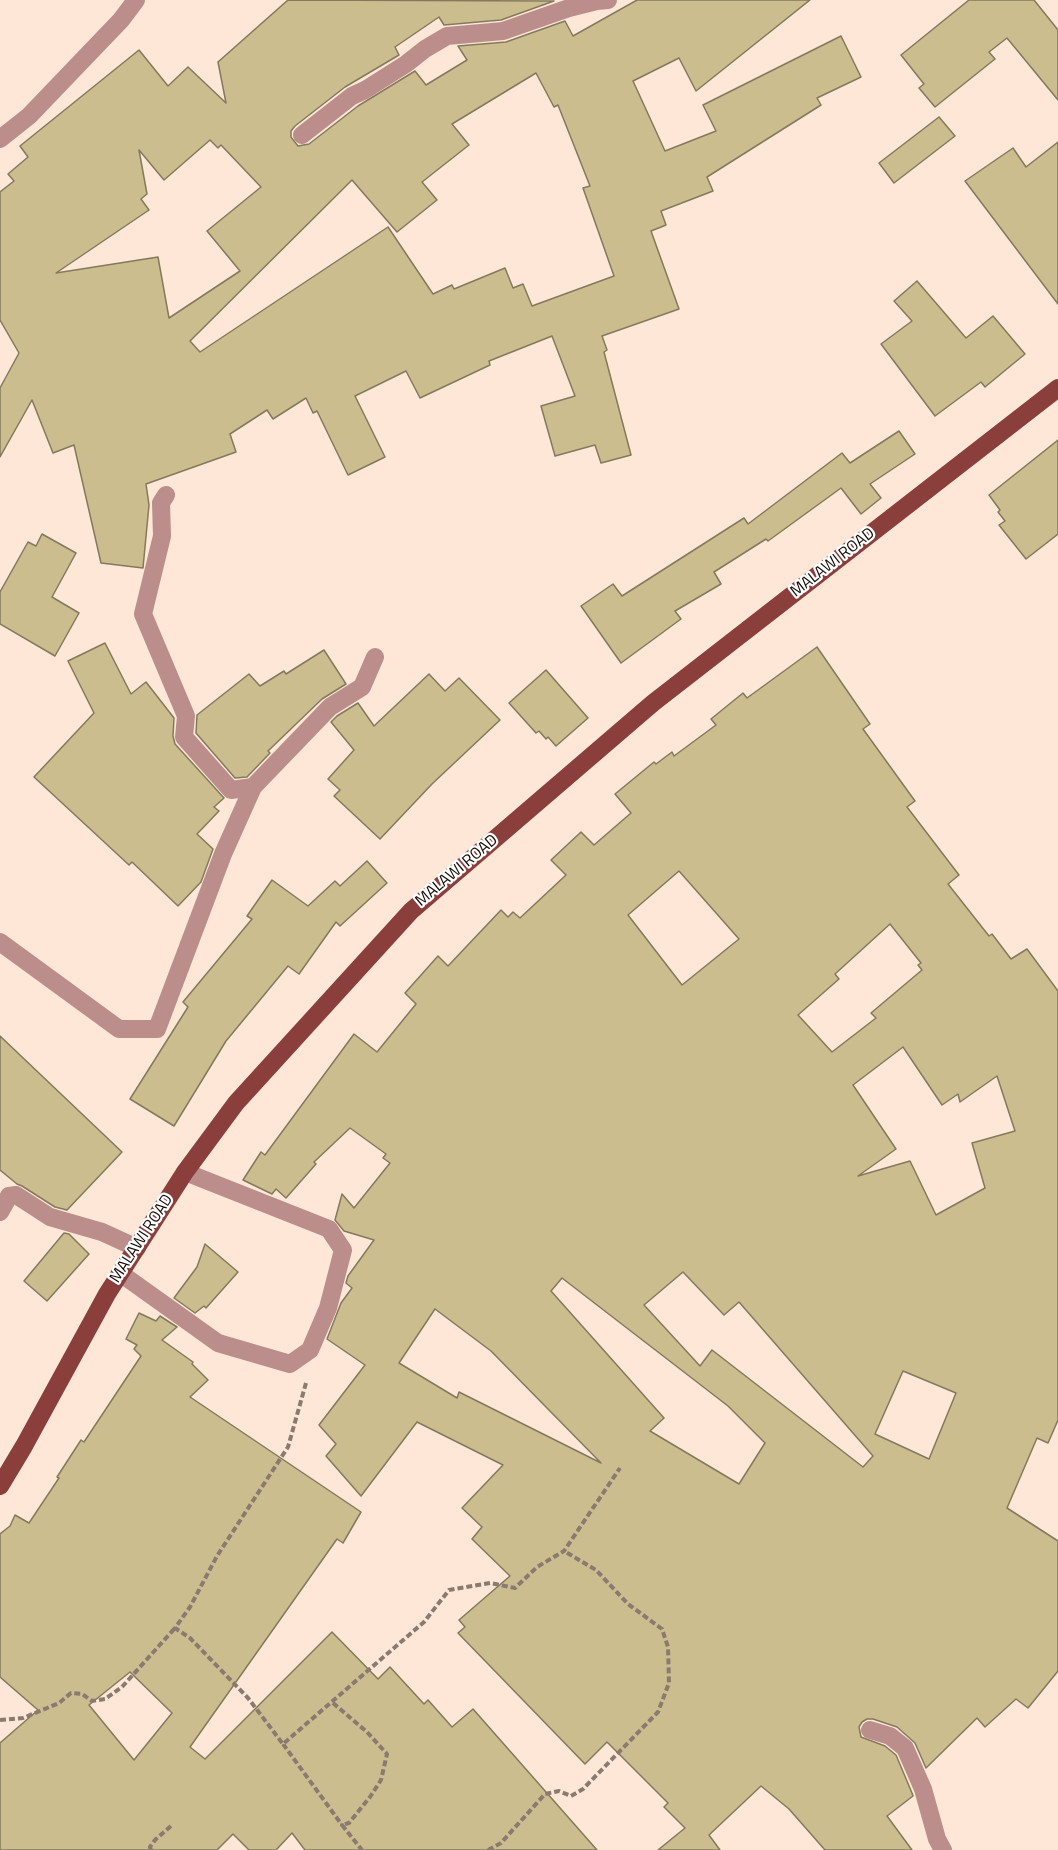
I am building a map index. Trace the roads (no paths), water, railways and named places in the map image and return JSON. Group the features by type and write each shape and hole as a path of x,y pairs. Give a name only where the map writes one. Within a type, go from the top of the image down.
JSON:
{"main road":[{"name":"MALAWI ROAD","path":"0,1486 120,1273 185,1172 236,1103 411,911 653,703 1058,388"}],"street":[{"path":"0,140 29,116 121,20 136,0"},
{"path":"302,135 352,96 365,90 447,36 503,31 569,8 597,0 608,0"},
{"path":"166,495 161,503 162,537 143,615 186,716 183,737 231,789 253,787"},
{"path":"0,942 120,1029 157,1029 223,854 253,787 330,707 362,687 375,657"},
{"path":"120,1273 218,1343 290,1364 310,1350 328,1308 342,1250 329,1229 185,1172"},
{"path":"0,1212 9,1196 16,1195 50,1217 102,1232 137,1248"},
{"path":"870,1731 890,1736 905,1748 923,1789 943,1850"}]}
